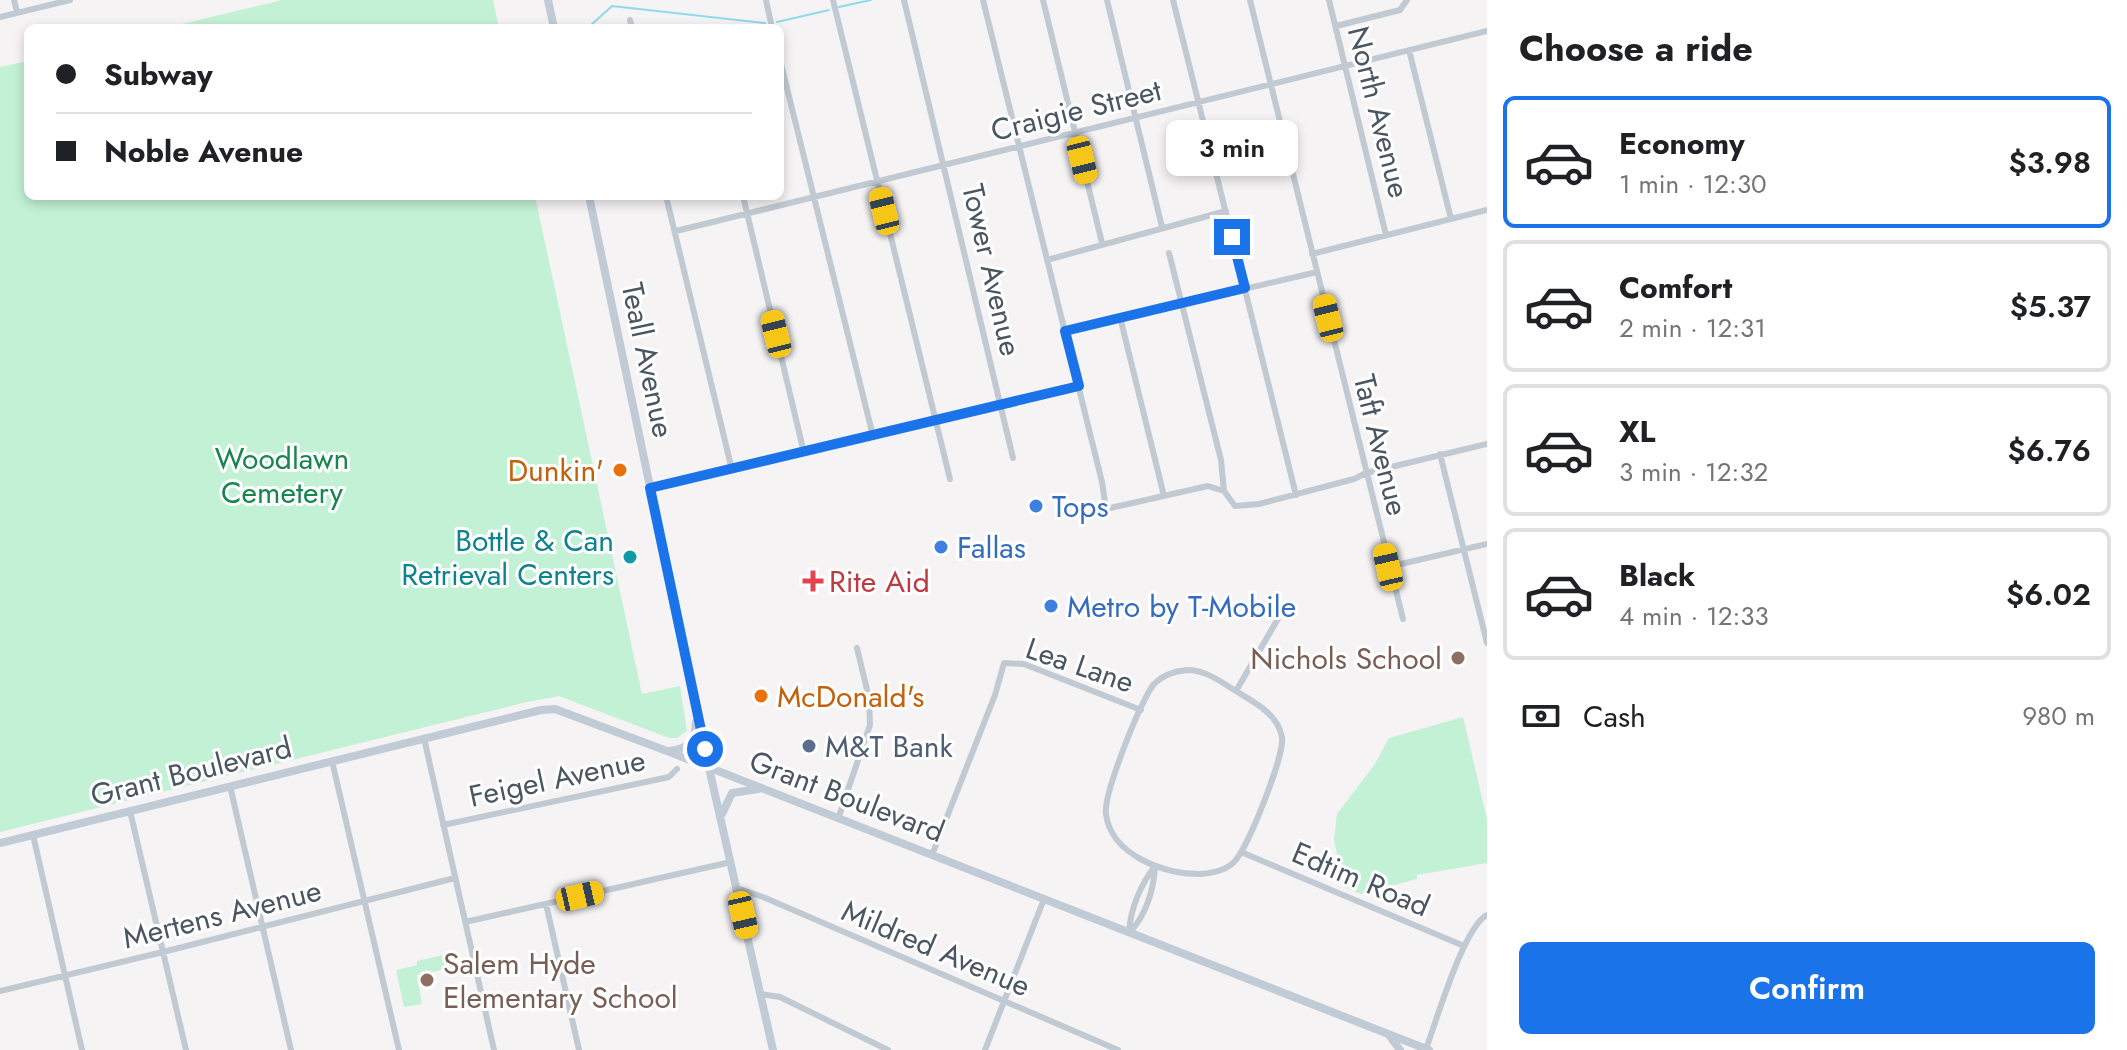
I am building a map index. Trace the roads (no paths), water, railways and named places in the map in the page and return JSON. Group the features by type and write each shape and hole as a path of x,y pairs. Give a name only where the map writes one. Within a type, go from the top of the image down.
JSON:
{"street":[{"path":"14,0 17,12"},
{"path":"0,17 70,0"},
{"path":"548,0 553,24"},
{"path":"766,0 771,24"},
{"path":"833,0 950,479"},
{"name":"Tower Avenue","path":"904,0 1013,458"},
{"path":"983,0 1079,386 1106,509 1208,486 1224,491"},
{"path":"1043,0 1102,243"},
{"path":"1107,0 1162,227"},
{"path":"1173,0 1296,495"},
{"name":"Taft Avenue","path":"1250,0 1403,619"},
{"name":"North Avenue","path":"1329,0 1386,235"},
{"path":"1336,26 1400,10 1407,0"},
{"path":"630,20 631,24"},
{"name":"Craigie Street","path":"676,231 1487,31"},
{"path":"1409,50 1451,219"},
{"path":"784,76 873,436"},
{"name":"Teall Avenue","path":"590,200 709,768 773,1050"},
{"path":"667,200 732,470"},
{"path":"744,200 804,453"},
{"path":"1312,254 1487,210"},
{"path":"1047,260 1226,211"},
{"path":"1169,253 1221,460 1224,491 1235,506 1245,507 1296,495 1366,473 1487,444"},
{"path":"1065,331 1317,272"},
{"path":"1120,317 1164,496"},
{"path":"650,488 1079,386"},
{"path":"1440,454 1487,643"},
{"path":"1388,567 1487,544"},
{"path":"1236,691 1279,617"},
{"path":"838,819 870,725 869,698 857,648"},
{"name":"Lea Lane","path":"932,855 995,695 1004,663 1024,664 1141,710"},
{"path":"1195,670 1236,691 1271,715 1280,729 1282,746 1268,790 1241,852 1229,866 1212,872 1183,873 1155,866 1139,858 1118,841 1109,826 1105,809 1113,779 1156,682 1177,671 1195,670"},
{"name":"Grant Boulevard","path":"0,843 424,738 555,709 1388,1034 1412,1047 1427,1050"},
{"path":"667,751 686,748 691,744 695,735 697,709"},
{"path":"424,738 494,1050"},
{"path":"332,761 399,1050"},
{"name":"Feigel Avenue","path":"443,825 669,777 677,769"},
{"path":"230,786 291,1050"},
{"path":"721,819 728,796 732,793 762,789"},
{"path":"130,811 186,1050"},
{"path":"33,835 82,1050"},
{"name":"Edtim Road","path":"1241,852 1464,946"},
{"path":"465,922 731,862"},
{"path":"1129,933 1139,923 1154,884 1155,866"},
{"name":"Mertens Avenue","path":"0,991 455,878"},
{"name":"Mildred Avenue","path":"737,888 1118,1050"},
{"path":"985,1050 1044,899"},
{"path":"546,904 579,1050"},
{"path":"1427,1050 1464,946 1474,926 1487,915"},
{"path":"760,994 780,997 888,1050"},
{"path":"1388,1034 1400,1050"}],"waterway":[{"path":"839,7 871,0"},
{"path":"592,24 612,6 765,23"},
{"path":"777,22 829,10"}],"place":[{"name":"Dunkin'","path":"620,470"},
{"name":"Tops","path":"1036,506"},
{"name":"Fallas","path":"941,547"},
{"name":"Bottle & Can Retrieval Centers","path":"630,557"},
{"name":"Rite Aid","path":"813,581"},
{"name":"Metro by T-Mobile","path":"1051,606"},
{"name":"Nichols School","path":"1458,658"},
{"name":"McDonald's","path":"761,696"},
{"name":"M&T Bank","path":"809,746"},
{"name":"Salem Hyde Elementary School","path":"427,980"}],"park label":[{"name":"Woodlawn Cemetery","path":"282,475"}]}
